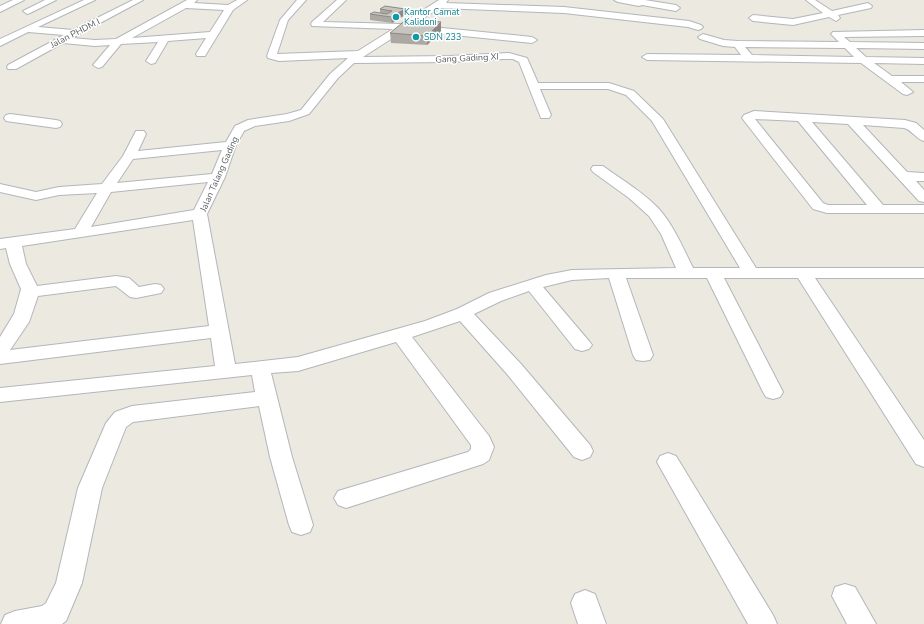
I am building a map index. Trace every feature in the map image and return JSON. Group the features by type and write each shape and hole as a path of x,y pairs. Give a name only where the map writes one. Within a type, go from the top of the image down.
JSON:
{"street":[{"path":"0,9 20,0"},
{"path":"27,11 52,0"},
{"path":"0,43 91,0"},
{"name":"Jalan PHDM I","path":"10,73 61,40 140,0"},
{"path":"98,65 119,41 193,0"},
{"path":"201,54 230,8 243,0"},
{"name":"Gang Gading XI","path":"302,0 284,20 272,56 278,58 355,57 448,60 516,56 523,60 545,115"},
{"path":"342,0 315,24 403,27 532,40"},
{"path":"618,0 642,1 676,8"},
{"path":"810,0 857,33"},
{"path":"624,17 628,11 642,1"},
{"path":"441,3 564,10 689,24 698,27"},
{"name":"Jalan Talang Gading","path":"226,370 200,214 218,177 230,145 239,129 246,124 289,117 305,112 334,76 355,57 441,3"},
{"path":"185,5 230,8"},
{"path":"753,18 793,22 829,13 852,11 868,6"},
{"path":"591,24 597,14"},
{"path":"629,27 636,18"},
{"path":"908,23 923,33"},
{"path":"27,29 74,33"},
{"path":"907,92 863,60 836,34 923,33"},
{"path":"61,40 85,43 214,35"},
{"path":"704,37 723,43 738,44 924,46"},
{"path":"151,61 166,38"},
{"path":"738,44 749,59"},
{"path":"0,47 4,48 0,51"},
{"path":"647,57 924,61"},
{"path":"709,58 715,67"},
{"path":"889,79 923,79"},
{"path":"533,86 609,86 630,93 657,119 750,273"},
{"path":"924,137 912,126 907,124 752,115 748,118 818,206 827,209 924,209"},
{"path":"4,117 56,124"},
{"path":"801,117 879,209"},
{"path":"851,120 924,198"},
{"path":"80,233 106,189 129,156 140,134"},
{"path":"129,156 230,145"},
{"path":"598,169 642,202 654,213 663,226 687,273"},
{"path":"904,176 924,177"},
{"path":"0,188 33,196 41,196 59,191 106,189 218,177"},
{"path":"0,350 18,325 25,310 30,289 9,244 200,214"},
{"path":"713,272 773,392"},
{"path":"0,395 226,370 298,364 401,336 463,313 495,297 532,284 572,275 713,272 924,273"},
{"path":"616,273 643,355"},
{"path":"803,273 924,458"},
{"path":"29,292 116,281 123,282 136,294 154,289"},
{"path":"532,284 582,345"},
{"path":"463,313 514,369 582,451"},
{"path":"0,358 219,331"},
{"path":"346,498 475,458 481,454 481,442 401,336"},
{"path":"260,368 281,457 300,525"},
{"path":"14,624 49,618 56,612 69,583 90,488 119,421 132,414 266,398"},
{"path":"668,462 763,624"},
{"path":"845,596 862,624"}],"building":[{"path":"385,6 405,9 391,17 370,14 374,12 387,14 392,11 380,9"},
{"path":"407,19 441,22 427,36 390,33"}],"place":[{"name":"Kantor Camat Kalidoni","path":"396,17"},
{"name":"SDN 233","path":"416,37"}]}
